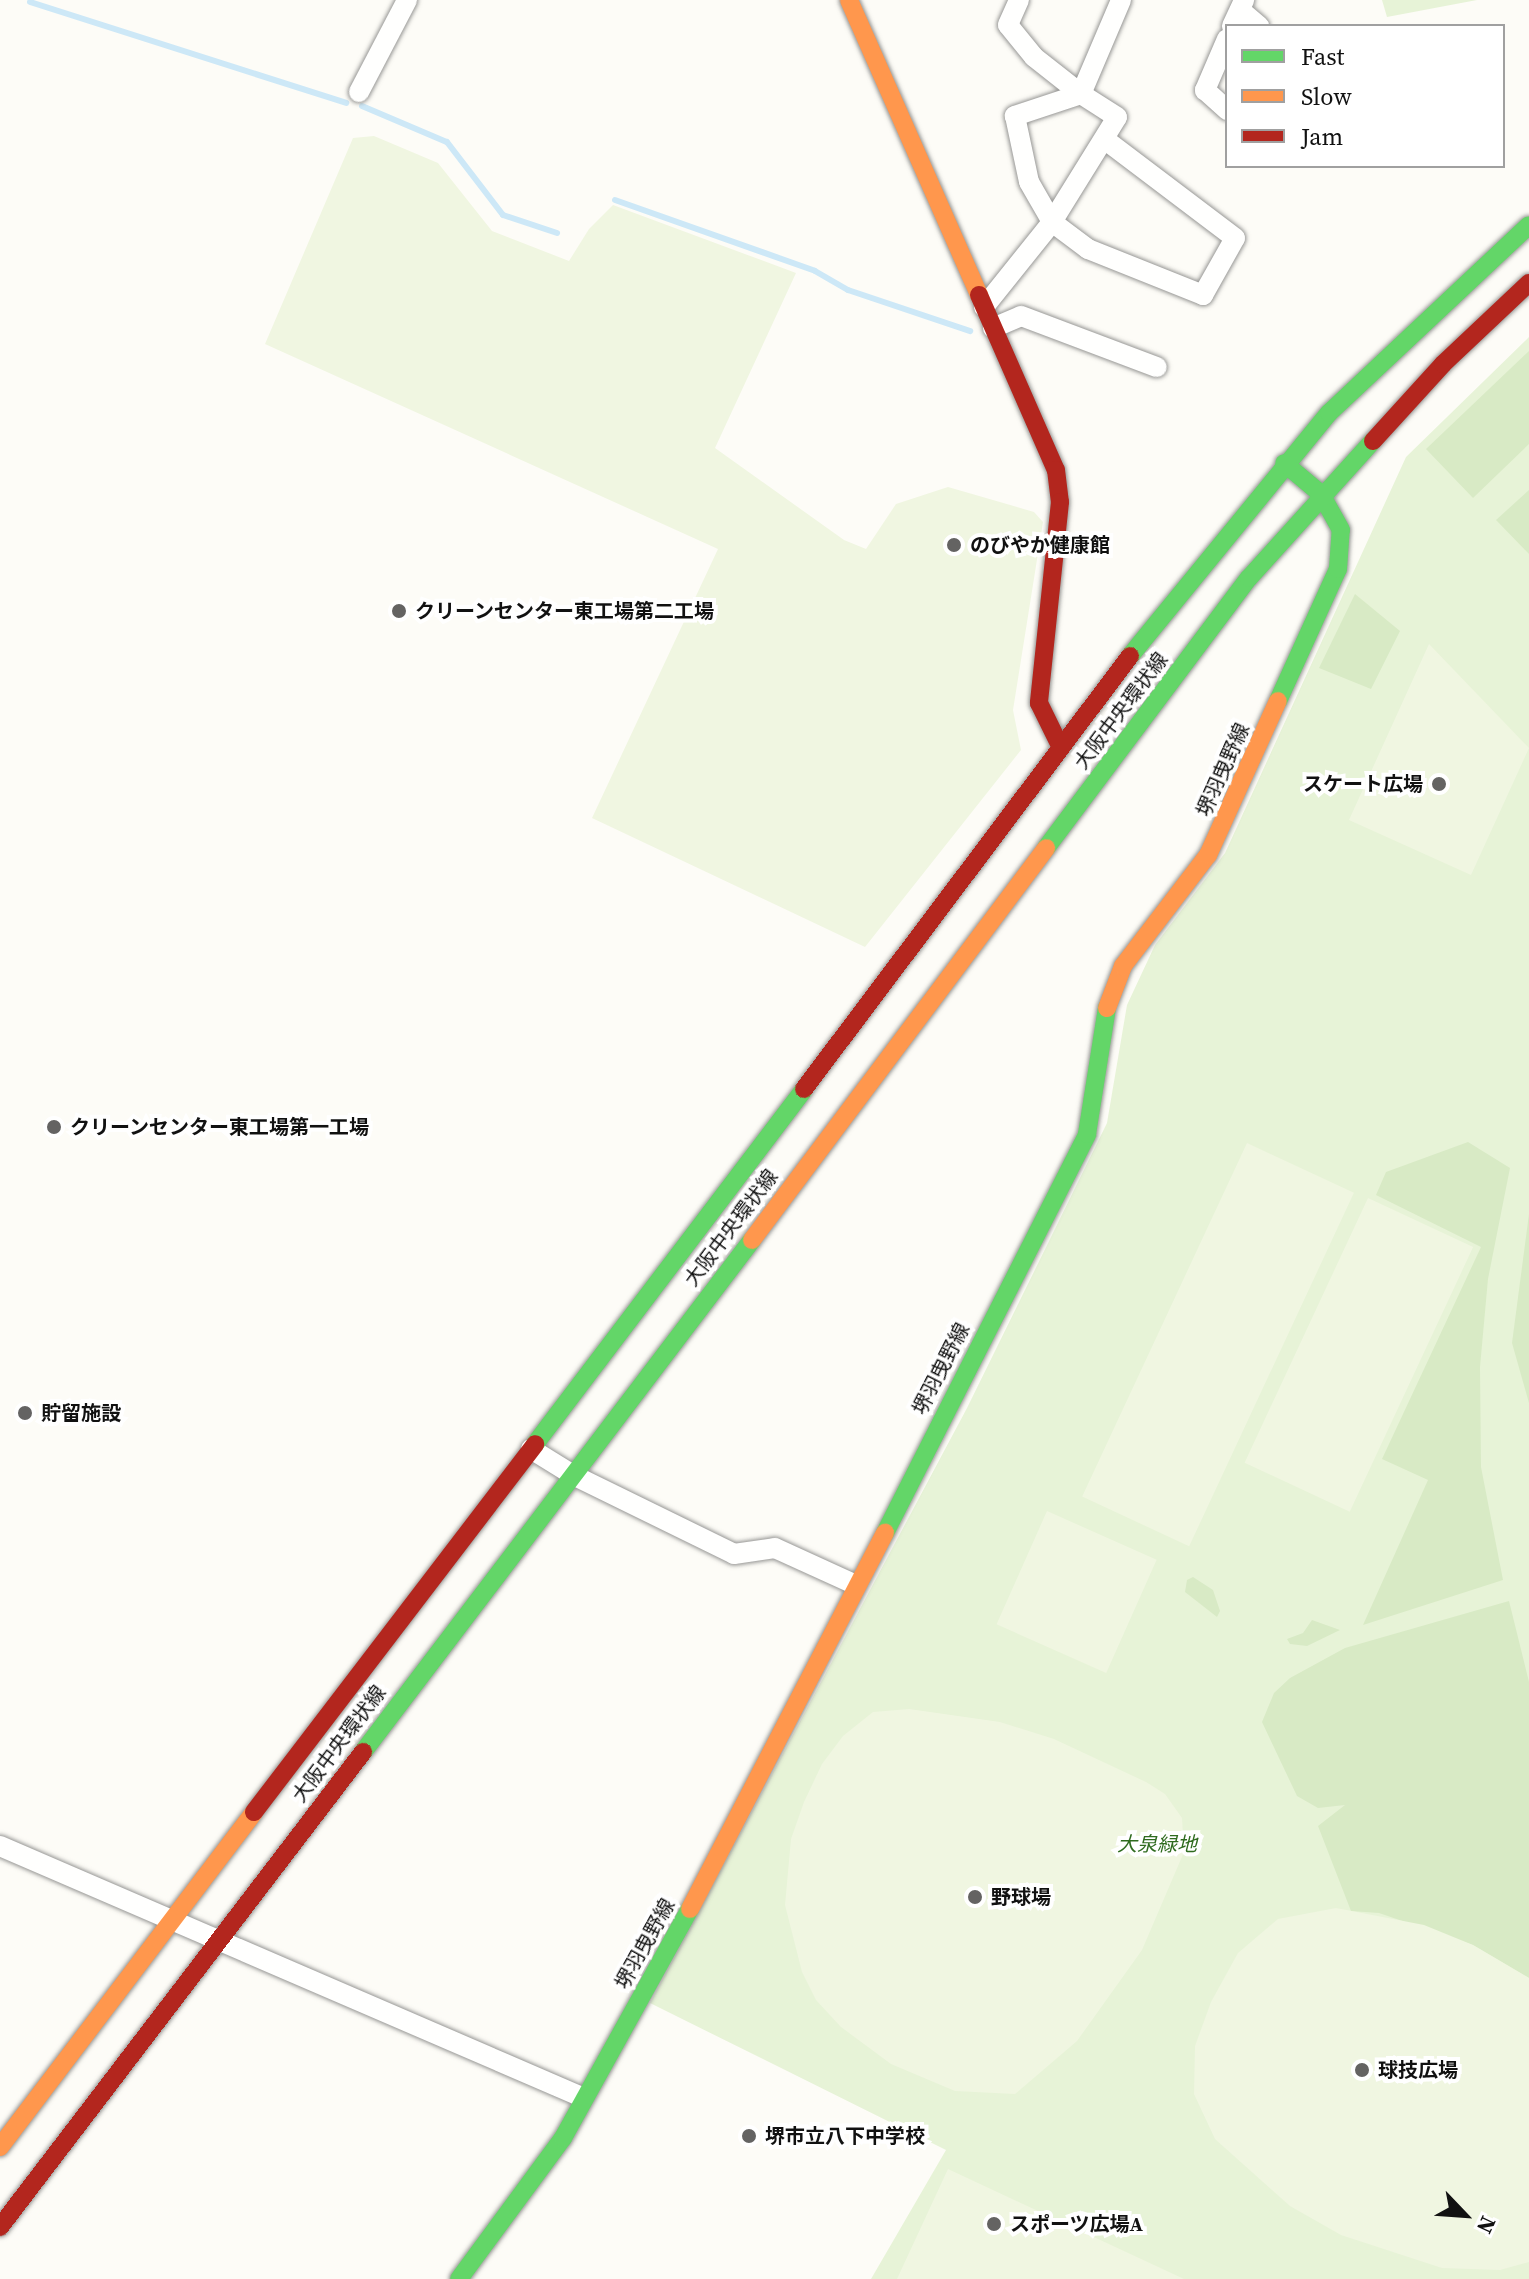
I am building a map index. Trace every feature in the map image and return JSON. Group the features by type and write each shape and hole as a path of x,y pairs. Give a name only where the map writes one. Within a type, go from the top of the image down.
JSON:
{"main road":[{"path":"849,0 1056,470 1060,502 1039,703 1061,748"},
{"name":"大阪中央環状線","path":"0,2147 1177,592 1329,413 1529,225"},
{"name":"大阪中央環状線","path":"0,2227 573,1475 1249,578 1321,494 1443,364 1529,283"},
{"name":"堺羽曳野線","path":"459,2279 563,2138 582,2097 743,1812 854,1584 1087,1134 1108,1004 1123,966 1208,855 1338,569 1341,530 1321,494 1284,463"}],"street":[{"path":"359,92 407,0"},
{"path":"984,307 1052,222 1117,117 1081,94 1034,57 1008,25 1019,0"},
{"path":"1104,139 1235,238 1203,295 1088,249 1052,222 1029,182 1015,116 1081,94 1121,0"},
{"path":"1239,12 1256,24"},
{"path":"1225,44 1205,90 1225,108"},
{"path":"993,328 1021,316 1157,367"},
{"path":"531,1449 573,1475 734,1554 775,1548 854,1584"},
{"path":"0,1846 582,2097"}],"green space":[{"path":"1382,0 1477,0 1387,17"},
{"name":"のびやか健康館","path":"374,136 438,163 492,231 569,261 589,229 613,205 796,273 715,448 844,540 866,549 896,504 948,487 1034,512 1043,522 1013,710 1021,750 865,947 592,818 718,549 265,344 353,138"},
{"name":"大泉緑地","path":"1529,337 1529,2279 871,2279 946,2150 650,2003 967,1408 1107,1123 1127,1005 1155,945 1225,853 1406,457"},
{"path":"1529,351 1529,444 1473,498 1426,449"},
{"path":"1529,490 1529,554 1496,520"},
{"path":"1355,594 1400,631 1371,689 1319,668"},
{"name":"スケート広場","path":"1429,644 1529,748 1471,875 1349,820"},
{"path":"1468,1142 1510,1168 1488,1279 1480,1367 1481,1467 1503,1580 1363,1625 1428,1480 1382,1459 1481,1247 1376,1195 1386,1172"},
{"path":"1247,1143 1354,1193 1189,1546 1082,1496"},
{"path":"1368,1198 1473,1247 1350,1512 1245,1463"},
{"path":"1529,1214 1529,1403 1512,1343"},
{"path":"1047,1511 1157,1560 1106,1673 997,1624"},
{"path":"1193,1577 1213,1590 1220,1611 1217,1617 1185,1592 1187,1580"},
{"path":"1509,1601 1529,1682 1529,1978 1473,1945 1379,1913 1351,1911 1318,1826 1345,1805 1318,1808 1297,1796 1262,1722 1274,1693 1290,1678 1345,1648"},
{"path":"1312,1620 1340,1630 1307,1646 1290,1644 1287,1639 1303,1633"},
{"name":"野球場","path":"909,1709 1000,1722 1054,1739 1146,1782 1165,1794 1182,1818 1184,1852 1142,1950 1077,2041 1015,2094 955,2091 891,2064 841,2027 816,2000 802,1972 785,1905 791,1839 804,1802 822,1764 843,1736 873,1712"},
{"name":"球技広場","path":"1336,1908 1424,1925 1473,1945 1529,1978 1529,2262 1500,2270 1442,2268 1341,2235 1290,2206 1215,2139 1194,2094 1195,2046 1211,2002 1238,1953 1278,1919"},
{"name":"スポーツ広場A","path":"948,2169 1184,2279 897,2279"}],"waterway":[{"path":"30,2 346,103"},
{"path":"362,106 447,142 503,215 557,233"},
{"path":"615,200 815,271 848,290 970,331"}],"traffic: fast":[{"path":"1130,656 1329,413 1529,225"},
{"path":"1046,848 1249,578 1373,441"},
{"path":"1278,701 1338,569 1341,530 1321,494 1284,463"},
{"path":"885,1533 1087,1134 1107,1008"},
{"path":"535,1444 804,1089"},
{"path":"363,1752 752,1240"},
{"path":"459,2279 563,2138 690,1909"}],"traffic: slow":[{"path":"849,0 979,295"},
{"path":"1107,1008 1123,966 1208,855 1278,701"},
{"path":"752,1240 1046,848"},
{"path":"690,1909 885,1533"},
{"path":"0,2147 254,1812"}],"traffic: jam":[{"path":"1373,441 1443,364 1529,283"},
{"path":"979,295 1056,470 1060,502 1039,703 1061,748"},
{"path":"804,1089 1130,656"},
{"path":"254,1812 535,1444"},
{"path":"0,2227 363,1752"}],"place":[{"name":"のびやか健康館","path":"954,545"},
{"name":"クリーンセンター東工場第二工場","path":"399,611"},
{"name":"スケート広場","path":"1439,784"},
{"name":"クリーンセンター東工場第一工場","path":"54,1127"},
{"name":"貯留施設","path":"25,1413"},
{"name":"野球場","path":"975,1897"},
{"name":"球技広場","path":"1362,2070"},
{"name":"堺市立八下中学校","path":"749,2136"},
{"name":"スポーツ広場A","path":"994,2224"}]}
